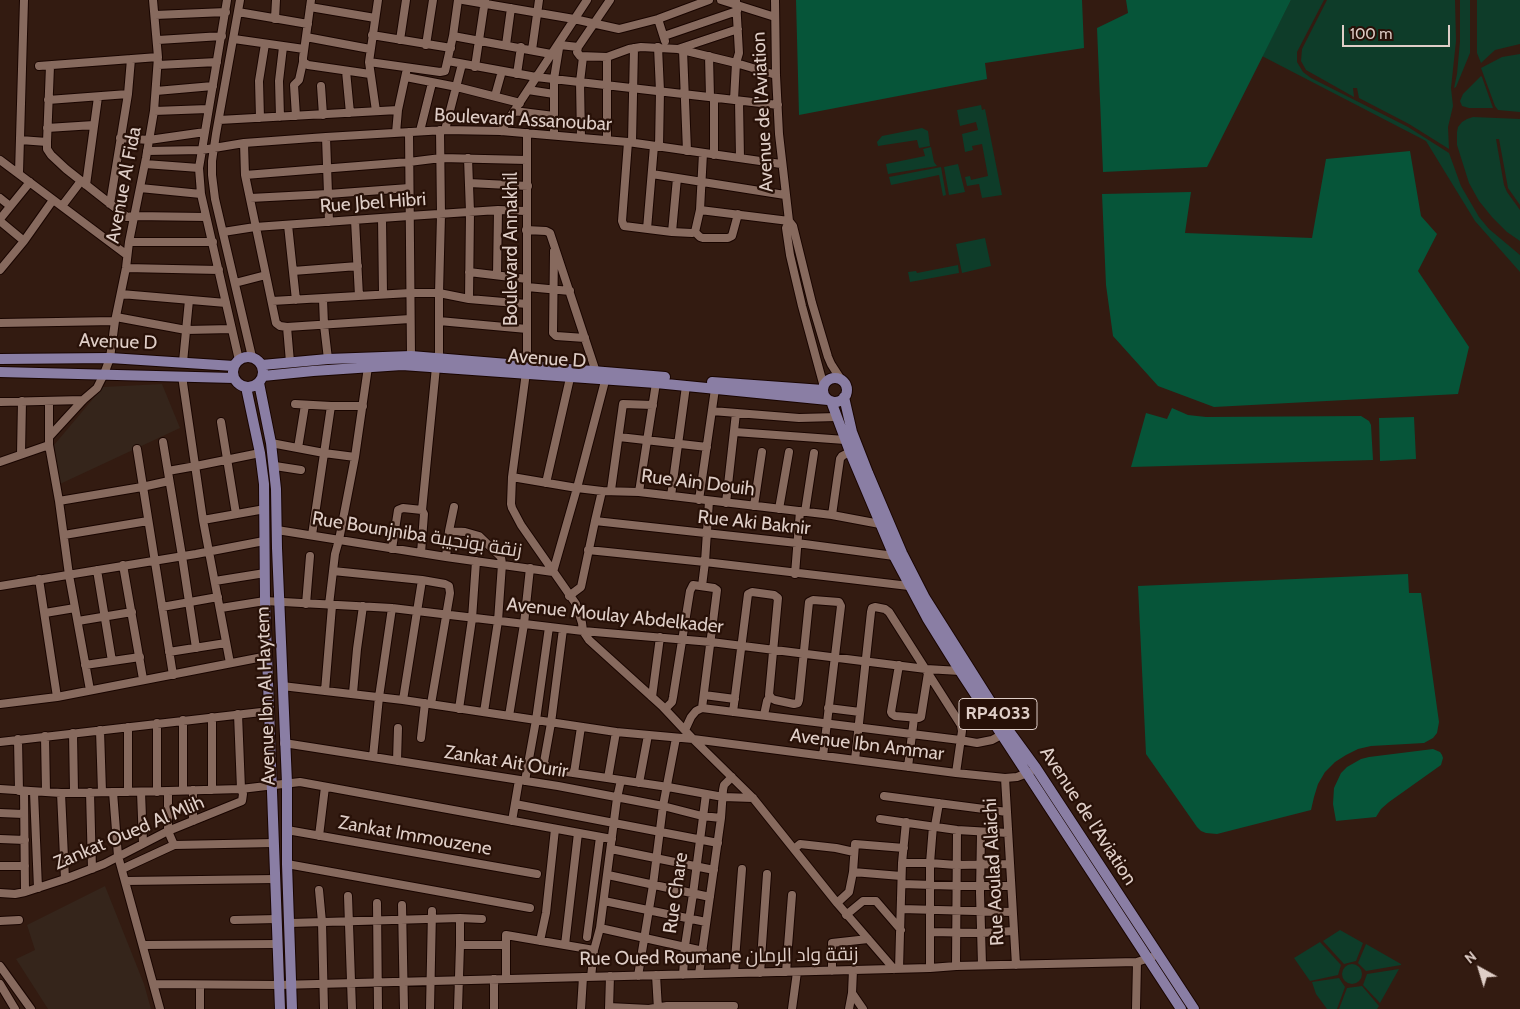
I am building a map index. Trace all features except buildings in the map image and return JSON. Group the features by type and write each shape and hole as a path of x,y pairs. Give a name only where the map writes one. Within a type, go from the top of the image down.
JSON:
{"main road":[{"path":"248,356 252,357 260,362 261,375 250,387 246,387 237,382 234,378 233,370 237,363 248,356"},
{"name":"Avenue D","path":"261,375 290,362 328,359 411,356 437,363"},
{"name":"Avenue D","path":"0,359 110,358 237,363"},
{"name":"Avenue D","path":"261,375 452,363 526,370 596,372 826,394"},
{"name":"Avenue D","path":"526,370 570,378 605,381 715,389 826,394"},
{"name":"Avenue D","path":"0,372 234,378"},
{"name":"Avenue Ibn Al Haytem","path":"261,375 275,466 287,783 287,864 292,1009"},
{"path":"842,381 835,378 825,383 826,394 838,401 844,397"},
{"name":"RP4033","path":"842,381 846,387 844,397"},
{"name":"Avenue Ibn Al Haytem","path":"246,387 260,453 264,484 264,573 280,1009"},
{"name":"Avenue de l'Aviation","path":"826,394 880,524 909,586 960,671 1032,771 1194,1009"},
{"name":"Avenue de l'Aviation","path":"844,397 852,432 858,448 913,576 1005,733"},
{"name":"Avenue de l'Aviation","path":"1032,771 1181,1009"}],"street":[{"path":"19,173 24,0"},
{"name":"Avenue Al Fida","path":"49,441 83,400 93,392 104,374 110,358 115,320 122,294 129,242 154,111 158,40 153,0"},
{"path":"227,0 199,168 201,194 232,329 237,363"},
{"path":"240,0 212,161 212,187 252,357"},
{"path":"274,19 276,0"},
{"path":"376,111 369,62 378,0"},
{"path":"400,40 406,0"},
{"path":"426,45 433,0"},
{"path":"369,62 445,71 451,48 458,0"},
{"path":"463,0 485,2 619,29 658,19 709,0"},
{"path":"532,50 539,0"},
{"path":"501,131 587,0"},
{"path":"610,0 578,47 578,54 583,57 607,57 634,48 658,47 680,49 776,75"},
{"path":"721,0 775,17"},
{"name":"Avenue de l'Aviation","path":"775,0 776,75 781,164 788,221 786,228 790,255 826,394"},
{"path":"475,67 485,2"},
{"path":"296,116 294,85 299,80 303,62 311,3 376,18"},
{"path":"664,36 736,5"},
{"path":"736,5 738,29 736,101 740,158"},
{"path":"506,45 511,8"},
{"path":"155,15 226,12"},
{"path":"238,12 308,24"},
{"path":"658,19 666,48"},
{"path":"680,49 738,29"},
{"path":"372,35 451,48"},
{"path":"158,40 222,36"},
{"path":"453,36 551,54"},
{"path":"306,38 370,49"},
{"path":"234,39 304,49"},
{"path":"560,43 578,47"},
{"path":"554,135 554,79 560,43"},
{"path":"260,118 259,81 265,44"},
{"path":"280,117 279,81 283,47"},
{"path":"517,74 520,47"},
{"path":"647,229 652,174 657,146 660,91 658,47"},
{"path":"634,48 630,142 622,222 626,226 647,229 692,234 696,232"},
{"path":"680,49 685,94 687,151"},
{"path":"709,56 714,155"},
{"path":"580,138 580,82 583,57"},
{"path":"607,57 607,140"},
{"path":"39,66 131,59 217,62"},
{"path":"110,204 128,94 131,59"},
{"path":"448,61 536,77 778,105"},
{"path":"303,62 308,65 370,74"},
{"path":"421,554 424,514 422,510 440,321 441,158 443,130 457,87 462,64"},
{"path":"50,66 47,142 48,152 51,155 127,217 206,217"},
{"path":"396,133 398,110 407,67"},
{"path":"346,71 350,113"},
{"path":"495,96 502,71"},
{"path":"406,77 457,87 520,103"},
{"path":"420,131 432,83"},
{"path":"156,90 213,86"},
{"path":"321,86 323,115"},
{"path":"528,90 554,94"},
{"path":"48,100 128,94"},
{"path":"62,206 84,183 98,97"},
{"path":"154,111 208,109"},
{"path":"219,120 398,110"},
{"path":"514,111 554,116"},
{"path":"47,128 94,124"},
{"name":"Boulevard Assanoubar","path":"147,152 202,150 244,143 420,131 501,131 630,142 781,164"},
{"path":"120,138 149,140 205,132"},
{"path":"409,132 411,356"},
{"name":"Boulevard Annakhil","path":"527,132 526,370 512,478 511,504 552,572 576,604 583,631"},
{"path":"326,137 328,222"},
{"path":"20,140 47,142"},
{"path":"244,143 245,174 276,322 280,326 288,327 410,319"},
{"path":"703,153 700,210 696,232 703,238 728,238 732,236 738,214"},
{"path":"245,174 328,169 441,158 527,160"},
{"path":"468,158 470,212 469,299"},
{"path":"0,160 127,255"},
{"path":"145,164 199,168"},
{"path":"652,174 785,195"},
{"path":"672,232 677,178"},
{"path":"24,240 0,220 30,182"},
{"path":"469,183 528,186"},
{"path":"140,188 201,194"},
{"path":"250,198 409,188"},
{"path":"0,198 10,206"},
{"path":"0,270 3,261 24,240 53,200"},
{"path":"497,275 498,210"},
{"name":"Rue Jbel Hibri","path":"223,232 409,216 498,210 526,211"},
{"path":"700,210 788,221"},
{"path":"382,218 383,294"},
{"path":"355,220 359,296"},
{"name":"Avenue de l'Aviation","path":"788,221 793,226 798,252 828,356 842,381"},
{"path":"288,225 296,300"},
{"path":"526,230 548,232 551,235 596,372"},
{"path":"129,242 213,242"},
{"path":"554,246 554,334 556,336 585,338"},
{"path":"293,271 358,266"},
{"path":"126,268 219,270"},
{"path":"469,272 497,275 553,289 570,291"},
{"path":"235,283 266,275"},
{"path":"272,302 383,294 439,293 469,299 527,304"},
{"path":"122,294 226,303"},
{"path":"323,299 328,359"},
{"path":"183,362 189,300"},
{"path":"0,323 115,320 186,330 232,329"},
{"path":"440,321 527,329"},
{"path":"288,327 290,362"},
{"path":"325,691 333,571 355,457 368,368"},
{"path":"182,376 203,520 230,663"},
{"path":"546,483 570,378"},
{"path":"552,572 577,488 605,381"},
{"path":"639,492 656,384"},
{"path":"670,496 686,386"},
{"path":"699,500 715,389"},
{"path":"0,402 83,400"},
{"path":"21,454 22,401"},
{"path":"49,401 49,441 69,574 90,690"},
{"path":"295,404 363,406"},
{"path":"569,596 582,587 595,521 606,490 619,436 623,404 653,405"},
{"path":"298,448 305,405"},
{"path":"312,535 331,406"},
{"path":"712,411 800,418 837,417"},
{"path":"726,503 736,414"},
{"path":"221,422 236,514"},
{"path":"735,432 845,440"},
{"path":"619,436 707,447"},
{"path":"0,462 49,441"},
{"path":"163,442 196,648"},
{"path":"271,443 355,457"},
{"path":"137,449 173,675"},
{"path":"754,506 762,452"},
{"path":"780,509 789,452"},
{"path":"832,515 840,459 850,452"},
{"path":"168,471 260,453"},
{"path":"795,574 797,543 814,453"},
{"path":"275,466 301,470"},
{"name":"Rue Ain Douih","path":"512,478 577,488 639,492 832,515 880,524"},
{"path":"59,501 169,481"},
{"path":"702,586 709,501"},
{"path":"446,557 454,507"},
{"path":"392,549 398,510 403,508 422,510"},
{"path":"203,520 265,509"},
{"path":"64,535 148,521"},
{"name":"Rue Aki Baknir","path":"595,521 797,543 894,556"},
{"name":"Rue Bounjniba زنقة بونجيبة","path":"276,530 421,554 552,572"},
{"path":"449,531 465,532 479,536 501,557 498,621 484,712"},
{"path":"0,586 209,552 264,541"},
{"path":"588,550 909,586"},
{"path":"306,604 310,556"},
{"path":"459,709 472,618 476,561"},
{"path":"123,566 143,679"},
{"path":"509,716 524,624 530,568"},
{"path":"97,570 112,661"},
{"path":"333,571 422,580 449,586 450,593 422,738"},
{"path":"215,581 264,573"},
{"path":"39,579 57,697"},
{"path":"404,700 422,580"},
{"path":"665,709 672,702 690,588 693,586 715,588 717,592 702,708"},
{"path":"733,712 748,594 752,592 774,596 778,600 770,696 764,716"},
{"path":"162,607 218,597"},
{"name":"Avenue Moulay Abdelkader","path":"221,608 265,601 392,608 563,629 682,639 834,656 927,670 960,671"},
{"path":"770,696 777,701 798,703 810,601 840,603 823,756"},
{"path":"353,693 363,606"},
{"path":"855,760 871,610 875,607 889,612 961,725 962,731 956,773"},
{"path":"45,613 76,608"},
{"path":"373,757 379,697 392,608"},
{"path":"78,621 132,612"},
{"path":"512,821 536,720 549,627"},
{"path":"563,629 544,764 553,770 639,782 723,797 753,798"},
{"path":"583,631 595,647 665,709 753,798 846,915 897,969"},
{"path":"652,697 660,637"},
{"path":"169,652 226,643"},
{"path":"0,704 57,697 268,656"},
{"path":"85,665 140,657"},
{"path":"899,665 891,710 893,715 914,718 922,716 927,670"},
{"name":"Avenue Ibn Ammar","path":"282,686 404,700 616,732 693,739 956,773 1016,778 1032,771"},
{"path":"704,695 735,699"},
{"path":"685,730 691,717 702,708 982,743 1005,733"},
{"path":"828,708 860,712"},
{"path":"0,742 270,711"},
{"path":"238,714 242,788"},
{"path":"212,717 212,790"},
{"path":"908,767 914,718"},
{"path":"183,720 184,790"},
{"path":"157,723 157,792"},
{"path":"128,727 128,792"},
{"path":"574,773 581,727"},
{"path":"397,760 398,728"},
{"path":"100,730 102,792"},
{"path":"608,778 616,732"},
{"path":"72,733 74,792"},
{"path":"639,782 648,735"},
{"path":"45,736 46,792"},
{"path":"638,976 653,885 663,806 676,738"},
{"path":"18,739 23,814 25,892"},
{"name":"Zankat Ait Ourir","path":"284,743 558,786 663,806 702,816 721,818"},
{"path":"699,974 718,843 724,785 732,777"},
{"name":"Rue Aoulad Alaichi","path":"1005,778 1016,965"},
{"path":"581,1009 600,928 621,780"},
{"path":"0,789 61,793 157,792 273,786 303,782 325,788 612,840"},
{"name":"Zankat Oued Al Mlih","path":"0,893 15,894 25,892 92,869 168,831 240,803 243,797 242,788"},
{"path":"319,836 325,788"},
{"path":"193,790 193,821"},
{"path":"168,791 168,831 174,844"},
{"path":"34,792 38,888"},
{"path":"90,792 92,869"},
{"path":"113,792 118,856 160,1009"},
{"path":"141,792 144,843"},
{"path":"61,793 65,879"},
{"name":"Rue Chare","path":"683,974 685,946 706,794"},
{"path":"884,796 1007,812"},
{"path":"930,968 930,863 934,826 939,803"},
{"path":"515,804 718,843"},
{"path":"0,813 23,814"},
{"path":"880,819 957,830 1008,834"},
{"path":"897,969 901,930 902,863 906,822"},
{"path":"540,941 546,913 555,829"},
{"name":"Zankat Immouzene","path":"287,830 537,874"},
{"path":"956,966 957,830"},
{"path":"981,832 982,966"},
{"path":"565,945 578,833"},
{"path":"587,937 600,837"},
{"path":"0,839 24,840"},
{"path":"122,868 174,844 274,843"},
{"path":"794,848 800,844 854,852"},
{"path":"837,903 849,892 853,872 854,844 904,848"},
{"path":"611,849 714,870"},
{"path":"902,863 930,863 956,866 1010,864"},
{"path":"287,864 530,908"},
{"path":"0,866 25,866"},
{"path":"734,973 742,869"},
{"path":"853,872 931,885 1011,886"},
{"path":"760,972 767,874"},
{"path":"608,875 710,897"},
{"path":"125,881 276,879"},
{"path":"319,890 322,922 324,1009"},
{"path":"786,972 792,895"},
{"path":"348,896 352,1009"},
{"path":"846,915 863,900 876,901 901,930"},
{"path":"604,901 706,922"},
{"path":"377,903 378,1009"},
{"path":"402,906 404,1009"},
{"path":"901,908 1012,912"},
{"path":"290,923 402,920 432,915 482,920"},
{"path":"430,1009 432,915"},
{"path":"458,1009 460,918"},
{"path":"234,920 277,919"},
{"path":"0,921 19,920"},
{"path":"600,928 703,950"},
{"path":"930,932 982,933 1013,931"},
{"path":"506,979 505,937 508,935 594,950"},
{"path":"832,971 832,943 868,939"},
{"path":"143,945 278,944"},
{"path":"460,946 506,945"},
{"name":"Rue Oued Roumane زنقة واد الرمان","path":"154,984 292,985 1137,962 1158,954"},
{"path":"1136,1009 1137,962"},
{"path":"0,966 31,1009"},
{"path":"849,1009 853,970"},
{"path":"792,1009 797,972"},
{"path":"656,975 658,1008"},
{"path":"610,976 609,1008 648,1009 734,1006"},
{"path":"494,979 494,1009"},
{"path":"0,984 15,1009"},
{"path":"200,984 200,1009"},
{"path":"852,993 864,1009"},
{"path":"0,999 9,998"}],"shaded area":[{"path":"162,384 180,428 60,484 54,445 103,387"},
{"path":"105,886 144,984 151,1009 48,1009 16,959 35,950 27,925"}],"green space":[{"path":"796,0 1082,0 1084,48 985,63 987,79 799,115"},
{"path":"1126,0 1291,0 1207,167 1103,172 1097,28 1128,13"},
{"path":"1291,0 1324,0 1297,52 1297,62 1303,72 1311,78 1408,127 1449,153 1461,186 1479,217 1489,229 1520,255 1520,272 1475,221 1426,141 1262,56"},
{"path":"1327,0 1455,0 1456,41 1451,88 1453,106 1448,127 1449,149 1409,124 1359,98 1357,88 1353,88 1354,97 1306,70 1301,61 1302,49"},
{"path":"1460,0 1470,0 1470,53 1454,88 1460,41"},
{"path":"1477,0 1520,0 1520,44 1495,50 1481,63 1477,53"},
{"path":"1520,54 1520,112 1498,110 1481,68 1502,57"},
{"path":"1481,76 1493,108 1469,108 1462,106 1460,101 1463,94"},
{"path":"981,105 982,110 985,109 1002,195 982,198 979,184 967,186 965,177 970,176 971,180 988,176 982,144 972,146 973,150 965,152 962,134 978,130 976,122 960,126 957,110"},
{"path":"1473,117 1520,119 1520,205 1508,188 1499,139 1496,139 1504,185 1520,210 1520,241 1507,232 1492,217 1479,201 1469,183 1457,145 1457,132 1462,122"},
{"path":"922,128 928,131 930,146 919,148 917,140 878,146 877,142 882,136"},
{"path":"931,147 934,162 937,166 888,174 886,164 925,156 923,149"},
{"path":"1410,151 1421,216 1437,234 1418,271 1469,347 1458,394 1214,407 1158,386 1113,336 1106,285 1102,194 1191,192 1185,233 1312,238 1326,159"},
{"path":"958,164 965,192 949,195 944,167"},
{"path":"941,167 946,195 943,196 939,175 891,185 889,177"},
{"path":"985,238 991,266 962,273 956,244"},
{"path":"958,265 959,273 910,282 908,272 916,271 917,273"},
{"path":"1172,408 1188,415 1206,417 1361,416 1369,421 1371,425 1373,460 1131,467 1146,413 1167,419"},
{"path":"1414,417 1416,459 1380,461 1379,418"},
{"path":"1408,574 1409,593 1421,593 1439,722 1437,733 1433,738 1424,743 1371,746 1358,749 1346,755 1325,772 1318,784 1311,810 1217,834 1201,831 1146,754 1138,586"},
{"path":"1433,749 1442,755 1441,765 1389,802 1376,817 1336,821 1333,804 1334,788 1341,773 1347,767 1369,757"},
{"path":"1340,930 1363,943 1356,961 1344,964 1323,941"},
{"path":"1320,942 1341,965 1338,975 1310,981 1294,958"},
{"path":"1366,944 1401,965 1366,971 1358,963"},
{"path":"1348,964 1356,964 1362,970 1362,978 1356,984 1348,984 1342,978 1342,970"},
{"path":"1399,969 1380,1003 1363,985 1367,974"},
{"path":"1339,978 1345,987 1337,1009 1327,1009 1316,994 1312,982"},
{"path":"1362,986 1379,1006 1377,1009 1339,1009 1347,988"}]}
